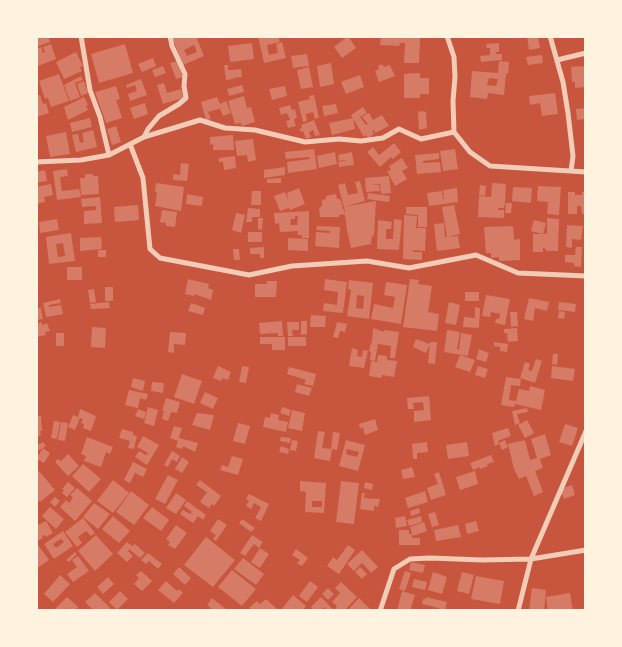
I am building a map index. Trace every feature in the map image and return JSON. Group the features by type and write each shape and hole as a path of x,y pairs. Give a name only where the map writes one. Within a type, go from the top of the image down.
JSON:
{"street":[{"path":"81,36 90,90 100,117 109,155"},
{"path":"144,137 159,116 186,98 185,74 172,46 170,36"},
{"path":"448,36 454,57 456,76 453,101 454,132 470,152 490,166 586,172"},
{"path":"550,36 563,82 568,113 573,156 571,171"},
{"path":"557,60 586,53"},
{"path":"36,162 81,160 109,155 144,137 200,120 225,128 256,130 305,142 338,139 361,141 383,138 399,129 421,139 454,132"},
{"path":"130,144 143,178 150,249 160,258 249,275 292,266 367,261 409,268 476,255 518,273 586,276"},
{"path":"518,611 531,559 586,431"},
{"path":"380,611 394,570 410,559 531,559 586,550"}],"building":[{"path":"37,36 48,36 50,42 36,47"},
{"path":"196,36 204,56 183,65 172,37","holes":["194,45 197,52 187,56 184,50"]},
{"path":"258,36 278,36 280,42 267,45 269,55 278,53 276,44 282,42 286,58 264,63"},
{"path":"348,36 356,48 342,58 334,47"},
{"path":"381,36 420,38 419,63 404,63 405,43 400,43 399,46 380,45"},
{"path":"527,36 538,36 540,48 529,50"},
{"path":"252,43 254,59 230,62 228,46"},
{"path":"499,43 499,52 496,52 496,54 502,54 502,60 481,62 480,56 490,55 490,48 487,48 486,44"},
{"path":"51,44 56,59 38,66 36,49 41,47 43,53 45,52 43,47"},
{"path":"125,44 133,73 99,83 91,54"},
{"path":"76,52 83,66 80,67 82,71 64,79 56,62"},
{"path":"307,54 309,66 293,68 291,56"},
{"path":"542,55 543,63 528,65 526,57"},
{"path":"153,58 156,66 142,72 138,64"},
{"path":"177,61 183,77 176,79 170,63"},
{"path":"499,61 509,62 504,95 488,93 487,99 470,97 472,71 498,73","holes":["489,78 498,79 496,86 487,85"]},
{"path":"331,63 334,84 320,87 317,66"},
{"path":"382,64 384,67 390,65 395,76 379,82 375,71"},
{"path":"224,65 228,65 228,70 232,70 233,79 226,80"},
{"path":"163,66 166,73 155,77 152,70"},
{"path":"586,66 586,87 575,88 575,82 572,82 571,67"},
{"path":"309,67 313,87 301,89 297,70"},
{"path":"241,69 242,77 233,78 232,70"},
{"path":"420,73 420,78 429,78 429,94 420,94 420,98 404,98 404,74"},
{"path":"59,74 69,101 51,107 48,98 45,99 39,81"},
{"path":"360,75 364,87 346,94 341,82"},
{"path":"81,76 83,80 75,83 80,97 70,101 64,85"},
{"path":"141,79 147,95 130,101 128,94 137,91 135,85 127,88 126,85"},
{"path":"84,81 88,93 81,96 77,84"},
{"path":"164,83 167,93 181,89 183,98 163,104 157,85"},
{"path":"242,85 244,92 229,96 227,89"},
{"path":"116,86 120,99 116,100 122,118 106,123 95,92"},
{"path":"285,86 287,96 272,100 269,89"},
{"path":"555,93 558,114 542,116 540,103 530,105 529,96"},
{"path":"40,95 43,104 46,103 49,113 36,117 36,96"},
{"path":"314,95 319,118 315,119 313,112 306,114 307,121 303,122 298,102 310,99 309,96"},
{"path":"244,96 247,108 251,107 255,122 242,126 241,123 235,124 228,101"},
{"path":"84,97 88,110 68,120 64,107"},
{"path":"217,97 220,104 226,101 231,113 223,116 220,109 222,108 208,112 211,119 206,120 201,102"},
{"path":"145,103 148,114 134,119 130,108"},
{"path":"336,104 338,113 324,116 322,106"},
{"path":"290,105 292,110 295,109 297,118 294,119 296,126 288,128 286,121 290,120 287,113 281,115 279,108"},
{"path":"363,107 367,113 360,117 366,125 368,124 362,117 369,113 373,120 382,115 389,126 375,133 374,130 372,131 374,134 368,138 366,135 364,137 351,115"},
{"path":"586,108 585,119 577,120 576,109"},
{"path":"418,112 426,112 427,128 419,130"},
{"path":"90,118 92,127 72,132 70,123"},
{"path":"353,118 355,129 332,135 329,123"},
{"path":"314,120 320,135 315,136 313,130 309,132 311,137 306,139 303,131 301,132 299,129 302,128 301,125"},
{"path":"116,126 121,142 112,145 107,129"},
{"path":"93,130 97,147 76,152 72,135 78,134 80,143 84,142 82,133"},
{"path":"66,132 70,154 50,157 46,136"},
{"path":"233,135 234,150 213,150 213,144 210,145 210,137"},
{"path":"253,139 256,160 248,162 247,155 237,156 235,141"},
{"path":"394,143 401,152 393,159 391,157 380,167 367,152 373,147 379,155"},
{"path":"314,149 317,169 288,173 287,162 310,159 309,157 286,159 285,152"},
{"path":"455,149 458,169 443,171 440,151"},
{"path":"335,152 337,164 319,168 317,156"},
{"path":"352,152 354,165 339,167 338,162 345,160 339,161 338,155"},
{"path":"439,153 439,159 423,161 423,163 440,162 441,172 417,174 415,155"},
{"path":"235,156 236,168 224,170 223,162 219,162 219,158"},
{"path":"402,158 408,168 402,171 407,179 395,186 387,171 391,170 389,166"},
{"path":"181,163 189,164 187,181 173,180 173,174 180,175"},
{"path":"285,167 285,175 264,178 264,170"},
{"path":"67,169 68,176 60,177 62,191 79,189 81,197 57,200 53,171"},
{"path":"45,170 47,181 36,183 36,172"},
{"path":"85,174 98,176 99,194 81,195 80,178 85,178"},
{"path":"389,176 391,193 381,194 380,184 371,185 379,185 380,191 366,192 365,178"},
{"path":"281,178 281,183 267,183 267,179"},
{"path":"360,181 365,201 344,207 338,185 345,183 348,195 358,193 355,182"},
{"path":"156,183 184,187 181,211 155,206"},
{"path":"492,183 506,184 504,208 498,208 498,210 504,210 504,218 478,217 479,196 491,197"},
{"path":"51,184 53,195 44,197 45,202 36,204 36,187"},
{"path":"480,185 486,186 485,196 479,195"},
{"path":"538,186 561,187 559,215 547,214 548,202 537,201"},
{"path":"513,187 532,188 531,203 512,201"},
{"path":"299,188 305,204 290,210 289,208 280,211 274,196 285,192 288,200 287,193"},
{"path":"457,188 458,202 429,206 427,193 442,191 444,199 443,190"},
{"path":"252,191 261,191 261,205 251,205"},
{"path":"568,192 582,195 582,192 586,192 586,214 582,214 581,206 577,206 577,214 568,214"},
{"path":"368,193 390,196 389,202 367,199"},
{"path":"187,194 203,197 202,206 186,204"},
{"path":"336,194 337,199 340,199 343,207 341,208 343,208 345,214 339,215 339,217 320,217 319,208 322,206 322,200 326,199 326,196"},
{"path":"100,197 102,223 84,224 84,211 96,210 96,206 82,207 81,199"},
{"path":"376,201 374,235 372,236 371,244 351,248 344,207"},
{"path":"506,203 512,203 511,213 505,213"},
{"path":"138,205 139,220 115,222 114,207"},
{"path":"454,205 460,234 447,237 442,207"},
{"path":"406,207 427,207 427,227 418,227 418,215 406,214"},
{"path":"248,208 260,209 260,217 252,217 252,222 246,222"},
{"path":"162,210 177,212 175,227 166,226 166,223 160,222"},
{"path":"309,211 309,238 302,238 302,235 298,235 298,231 280,232 279,223 275,224 274,213","holes":["295,216 298,216 297,225 290,225 291,219 295,219"]},
{"path":"236,213 245,215 241,233 232,230"},
{"path":"404,215 417,216 416,228 426,228 425,251 413,250 413,252 422,252 422,260 403,259"},
{"path":"258,218 263,218 262,230 258,229"},
{"path":"547,218 559,219 558,251 546,251 543,248 543,252 533,252 533,234 547,234"},
{"path":"57,219 59,230 40,233 39,222"},
{"path":"394,219 402,220 399,250 377,249 378,220 392,222 391,229 386,229 386,239 393,239"},
{"path":"534,220 546,223 543,234 531,231"},
{"path":"444,223 445,237 458,236 460,248 437,251 434,224"},
{"path":"567,225 583,226 581,240 572,239 572,248 566,247"},
{"path":"317,226 340,227 339,248 315,246 316,232 330,233 330,231 316,230"},
{"path":"513,226 514,240 520,239 520,260 499,261 499,257 491,258 491,253 486,253 484,227"},
{"path":"248,232 262,232 262,242 248,242"},
{"path":"71,233 75,261 49,264 46,237","holes":["63,243 65,256 58,257 56,244"]},
{"path":"101,237 102,249 80,251 80,238"},
{"path":"288,238 308,239 308,251 288,250"},
{"path":"264,247 264,258 260,258 260,254 250,254 250,248"},
{"path":"576,247 582,247 581,267 574,266 574,263 565,262 565,255 575,255"},
{"path":"233,249 239,249 240,260 234,260"},
{"path":"98,250 106,250 106,257 98,257"},
{"path":"67,267 82,267 82,280 67,280"},
{"path":"188,279 209,284 208,288 213,290 211,300 194,294 194,296 185,294"},
{"path":"325,279 347,282 343,313 323,311 324,303 337,305 338,292 324,290"},
{"path":"410,279 419,280 418,284 432,286 428,312 439,314 437,331 403,327"},
{"path":"349,280 373,283 369,319 347,316 351,290 348,289","holes":["357,295 364,296 363,309 356,308"]},
{"path":"267,281 277,281 276,297 255,297 255,284 267,284"},
{"path":"386,282 407,285 401,324 371,319 374,304 393,308 395,297 384,295"},
{"path":"105,287 113,287 113,301 105,301"},
{"path":"94,289 96,302 90,303 88,290"},
{"path":"465,292 479,292 479,301 465,301"},
{"path":"486,295 510,299 505,325 495,323 496,319 499,319 500,314 491,312 490,317 482,316"},
{"path":"529,298 549,302 547,311 535,308 533,321 524,319"},
{"path":"60,299 61,303 49,305 49,307 61,305 63,314 46,317 43,303"},
{"path":"109,302 110,308 91,309 90,304"},
{"path":"449,302 460,305 456,325 445,323"},
{"path":"559,302 576,304 575,312 558,310"},
{"path":"191,303 205,308 203,315 188,311"},
{"path":"475,307 480,308 479,328 463,327 464,317 475,318"},
{"path":"36,308 41,308 43,319 36,320"},
{"path":"559,311 565,312 564,319 558,318"},
{"path":"510,312 517,312 518,326 511,327"},
{"path":"311,315 326,316 325,327 310,327"},
{"path":"282,321 283,336 278,336 278,333 260,334 259,323"},
{"path":"301,321 307,321 307,334 301,335"},
{"path":"42,322 42,325 47,323 50,331 45,332 46,335 37,337 36,324"},
{"path":"287,322 299,322 299,330 292,330 293,336 288,336"},
{"path":"337,322 347,324 345,332 340,331 338,338 333,337"},
{"path":"92,327 106,328 105,348 91,347"},
{"path":"373,328 384,332 384,330 399,332 395,358 390,358 391,346 378,344 375,361 370,360 371,352 369,351 372,343"},
{"path":"517,328 518,341 508,342 507,333 504,333 504,329"},
{"path":"447,330 460,332 457,349 459,350 461,333 472,335 468,356 444,352"},
{"path":"170,332 186,333 185,345 174,344 174,353 168,352"},
{"path":"56,333 64,333 64,346 56,346"},
{"path":"260,337 285,337 285,350 272,350 272,344 260,344"},
{"path":"288,337 306,337 306,346 288,346"},
{"path":"416,339 430,344 426,353 413,347"},
{"path":"430,342 437,342 435,364 428,363"},
{"path":"494,342 508,344 507,352 500,351 500,347 494,346"},
{"path":"352,348 358,350 357,356 362,357 363,350 368,351 364,368 349,366"},
{"path":"479,349 489,353 486,362 476,359"},
{"path":"553,354 558,354 557,365 552,364"},
{"path":"378,355 387,356 387,360 397,361 394,377 382,375 382,378 369,376 371,361 377,362"},
{"path":"460,355 475,360 470,372 455,367"},
{"path":"536,359 542,361 535,383 520,378 525,362 530,364 528,370 532,371"},
{"path":"218,366 231,372 228,380 223,378 221,381 213,378"},
{"path":"242,366 249,367 246,383 239,382"},
{"path":"478,366 488,369 485,378 475,375"},
{"path":"552,366 575,369 573,381 551,378"},
{"path":"289,367 316,374 313,386 304,384 306,380 287,374"},
{"path":"182,374 202,381 194,404 174,397"},
{"path":"506,377 521,379 520,386 511,385 509,400 516,401 519,389 529,391 530,386 545,390 541,410 515,404 514,407 501,405"},
{"path":"133,378 145,381 143,391 131,387"},
{"path":"152,382 164,383 163,393 151,391"},
{"path":"297,384 312,388 309,396 295,392"},
{"path":"129,390 148,394 146,400 140,398 138,408 125,405"},
{"path":"205,392 218,398 213,409 200,403"},
{"path":"429,396 431,420 414,422 414,411 424,410 423,402 413,403 414,409 408,409 407,398"},
{"path":"166,398 180,402 177,413 171,412 168,421 162,419"},
{"path":"148,407 158,410 154,426 144,423"},
{"path":"282,407 291,410 289,416 280,413"},
{"path":"527,408 528,412 517,414 520,423 515,425 512,411"},
{"path":"80,409 96,416 91,431 83,428 84,424 81,423 83,419 80,418 75,430 68,427 73,415 78,417"},
{"path":"138,409 146,412 144,419 135,416"},
{"path":"292,410 305,413 302,431 288,428"},
{"path":"197,413 214,415 210,430 192,425"},
{"path":"271,413 279,415 278,420 288,422 286,432 263,427 265,417 270,418"},
{"path":"36,416 41,416 41,436 36,436"},
{"path":"375,419 378,430 365,435 363,428 360,428 359,424"},
{"path":"527,420 534,433 525,438 518,425"},
{"path":"54,421 60,422 57,439 51,438"},
{"path":"61,422 68,423 65,441 58,440"},
{"path":"238,423 250,426 245,444 233,441"},
{"path":"565,424 578,428 572,446 559,442"},
{"path":"174,426 182,428 178,441 170,438"},
{"path":"508,428 511,436 498,441 499,444 495,446 492,433"},
{"path":"122,429 133,432 133,435 137,436 134,449 128,448 130,441 119,438"},
{"path":"318,431 325,432 322,448 332,449 330,461 314,458"},
{"path":"333,432 340,433 337,450 331,449"},
{"path":"545,434 551,455 540,459 543,468 535,471 543,492 534,496 526,476 519,479 514,469 508,444 525,440 530,460 537,458 531,439"},
{"path":"143,436 159,445 147,465 135,457 139,451 146,455 148,453 137,447"},
{"path":"87,437 113,447 110,454 106,452 101,467 84,461 86,456 81,454"},
{"path":"281,437 291,438 290,443 280,441"},
{"path":"179,438 198,443 195,452 183,446 182,449 176,447"},
{"path":"292,440 298,441 296,451 290,450"},
{"path":"346,440 365,445 358,471 339,466","holes":["347,449 359,452 357,457 346,454"]},
{"path":"505,440 508,447 502,450 499,443"},
{"path":"43,442 46,446 36,452 36,446"},
{"path":"427,442 428,452 417,453 417,459 413,459 412,444"},
{"path":"467,442 469,456 448,459 446,445"},
{"path":"281,446 289,449 288,454 279,452"},
{"path":"43,448 50,453 44,463 36,459"},
{"path":"172,451 180,456 177,462 172,459 168,467 164,465"},
{"path":"68,454 79,466 68,476 55,462 58,459 61,461"},
{"path":"491,455 494,462 487,464 488,466 473,470 470,463"},
{"path":"232,456 243,459 238,475 220,470 222,465 228,467"},
{"path":"182,457 189,462 182,473 175,469"},
{"path":"133,462 147,469 143,477 135,473 130,483 124,480"},
{"path":"83,464 101,479 89,492 72,476"},
{"path":"412,467 415,477 403,479 401,470"},
{"path":"39,471 55,490 40,502 36,498 36,473"},
{"path":"475,471 478,484 460,490 456,477"},
{"path":"439,472 446,495 431,500 427,488 438,484 434,474"},
{"path":"168,475 178,480 165,504 155,499"},
{"path":"113,480 129,493 113,513 97,501"},
{"path":"200,480 221,496 214,506 212,504 209,508 200,502 207,492 196,485"},
{"path":"300,481 326,483 324,513 305,512 306,492 300,491","holes":["312,501 322,501 322,507 312,507"]},
{"path":"341,481 359,483 354,524 336,522"},
{"path":"68,482 75,488 67,497 62,493 64,490 62,489"},
{"path":"365,482 373,484 372,490 364,488"},
{"path":"572,485 575,495 564,499 560,489"},
{"path":"77,488 92,501 75,521 60,507 66,500 69,503 73,497 70,495"},
{"path":"131,491 149,505 134,525 116,512"},
{"path":"425,491 428,502 408,508 405,498"},
{"path":"176,493 186,500 176,514 166,508"},
{"path":"362,493 365,493 364,498 380,499 378,507 374,506 374,511 360,509"},
{"path":"249,494 269,504 261,521 255,518 261,507 254,503 251,509 246,506 249,501 246,499"},
{"path":"55,497 60,501 55,507 50,502"},
{"path":"187,501 206,515 203,520 198,516 193,523 180,514 183,510 190,514 192,512 184,506"},
{"path":"94,503 110,514 98,529 83,517"},
{"path":"50,507 64,519 56,529 42,516"},
{"path":"152,507 169,520 161,531 143,518"},
{"path":"419,508 420,513 411,516 410,511"},
{"path":"435,512 439,525 432,527 428,514"},
{"path":"113,516 130,531 119,543 102,529"},
{"path":"405,516 407,526 396,528 395,518"},
{"path":"421,516 422,522 409,526 407,520"},
{"path":"83,518 95,533 91,536 86,531 78,537 82,543 77,547 65,532"},
{"path":"218,519 227,525 216,541 213,539 216,535 210,531"},
{"path":"242,519 255,528 251,532 239,523"},
{"path":"46,521 53,533 46,537 42,536 43,538 36,542 36,526"},
{"path":"476,521 479,531 467,534 465,524"},
{"path":"424,522 427,531 413,536 410,527"},
{"path":"176,525 187,533 175,549 168,545 170,542 166,539"},
{"path":"458,525 461,537 436,541 434,530"},
{"path":"399,530 409,530 412,538 420,538 420,545 399,545"},
{"path":"63,531 73,546 54,559 44,544","holes":["61,539 64,542 56,548 53,544"]},
{"path":"96,535 113,554 95,571 78,551"},
{"path":"252,535 263,542 259,548 254,544 245,556 240,553"},
{"path":"206,537 235,560 213,587 184,565"},
{"path":"36,542 49,560 36,569"},
{"path":"127,542 132,546 135,544 145,553 140,558 129,549 128,551 133,556 127,562 117,553"},
{"path":"348,545 355,550 339,574 327,566 333,557 337,560"},
{"path":"260,548 269,554 260,568 251,562"},
{"path":"296,549 308,558 302,566 297,563 300,560 292,555"},
{"path":"362,550 378,567 371,573 362,563 354,571 347,564"},
{"path":"75,552 77,554 69,562 66,560"},
{"path":"148,553 162,564 158,569 149,561 146,564 141,560"},
{"path":"78,556 89,571 73,582 67,574 77,567 72,560"},
{"path":"243,558 264,574 256,585 234,569"},
{"path":"411,562 425,565 423,573 409,570"},
{"path":"179,567 191,578 185,585 173,574"},
{"path":"360,567 367,574 362,579 355,572"},
{"path":"232,570 256,589 242,606 218,587"},
{"path":"141,571 152,581 142,591 134,584 139,578 136,575"},
{"path":"405,571 411,573 405,591 399,589"},
{"path":"433,572 447,577 442,594 428,590"},
{"path":"462,572 474,575 469,594 457,591"},
{"path":"60,575 70,584 53,602 44,594"},
{"path":"476,576 504,581 500,604 471,599"},
{"path":"108,577 114,584 103,594 97,587"},
{"path":"414,579 427,582 425,590 412,587"},
{"path":"166,581 177,591 179,589 183,593 174,603 158,590"},
{"path":"310,581 318,587 307,602 299,596"},
{"path":"341,582 357,597 344,611 337,611 335,609 337,606 332,602 340,593 335,588"},
{"path":"328,588 334,594 328,600 322,594"},
{"path":"532,588 546,590 544,611 529,611"},
{"path":"120,591 128,599 117,610 109,602"},
{"path":"402,591 415,595 410,611 397,611"},
{"path":"95,593 113,611 94,611 85,602"},
{"path":"570,593 573,611 548,611 546,597"},
{"path":"293,595 306,606 302,611 280,611"},
{"path":"67,597 78,607 75,611 66,611 65,608 63,611 54,610"},
{"path":"321,597 334,611 327,611 325,607 321,611 315,611 311,607"},
{"path":"426,597 447,602 445,611 439,611 439,608 422,604 423,599 426,599"},
{"path":"212,598 227,610 214,611 207,605"},
{"path":"359,598 372,611 359,611 357,609 356,611 347,611"},
{"path":"266,599 277,609 275,611 252,611 249,608 257,601 260,604"}]}
